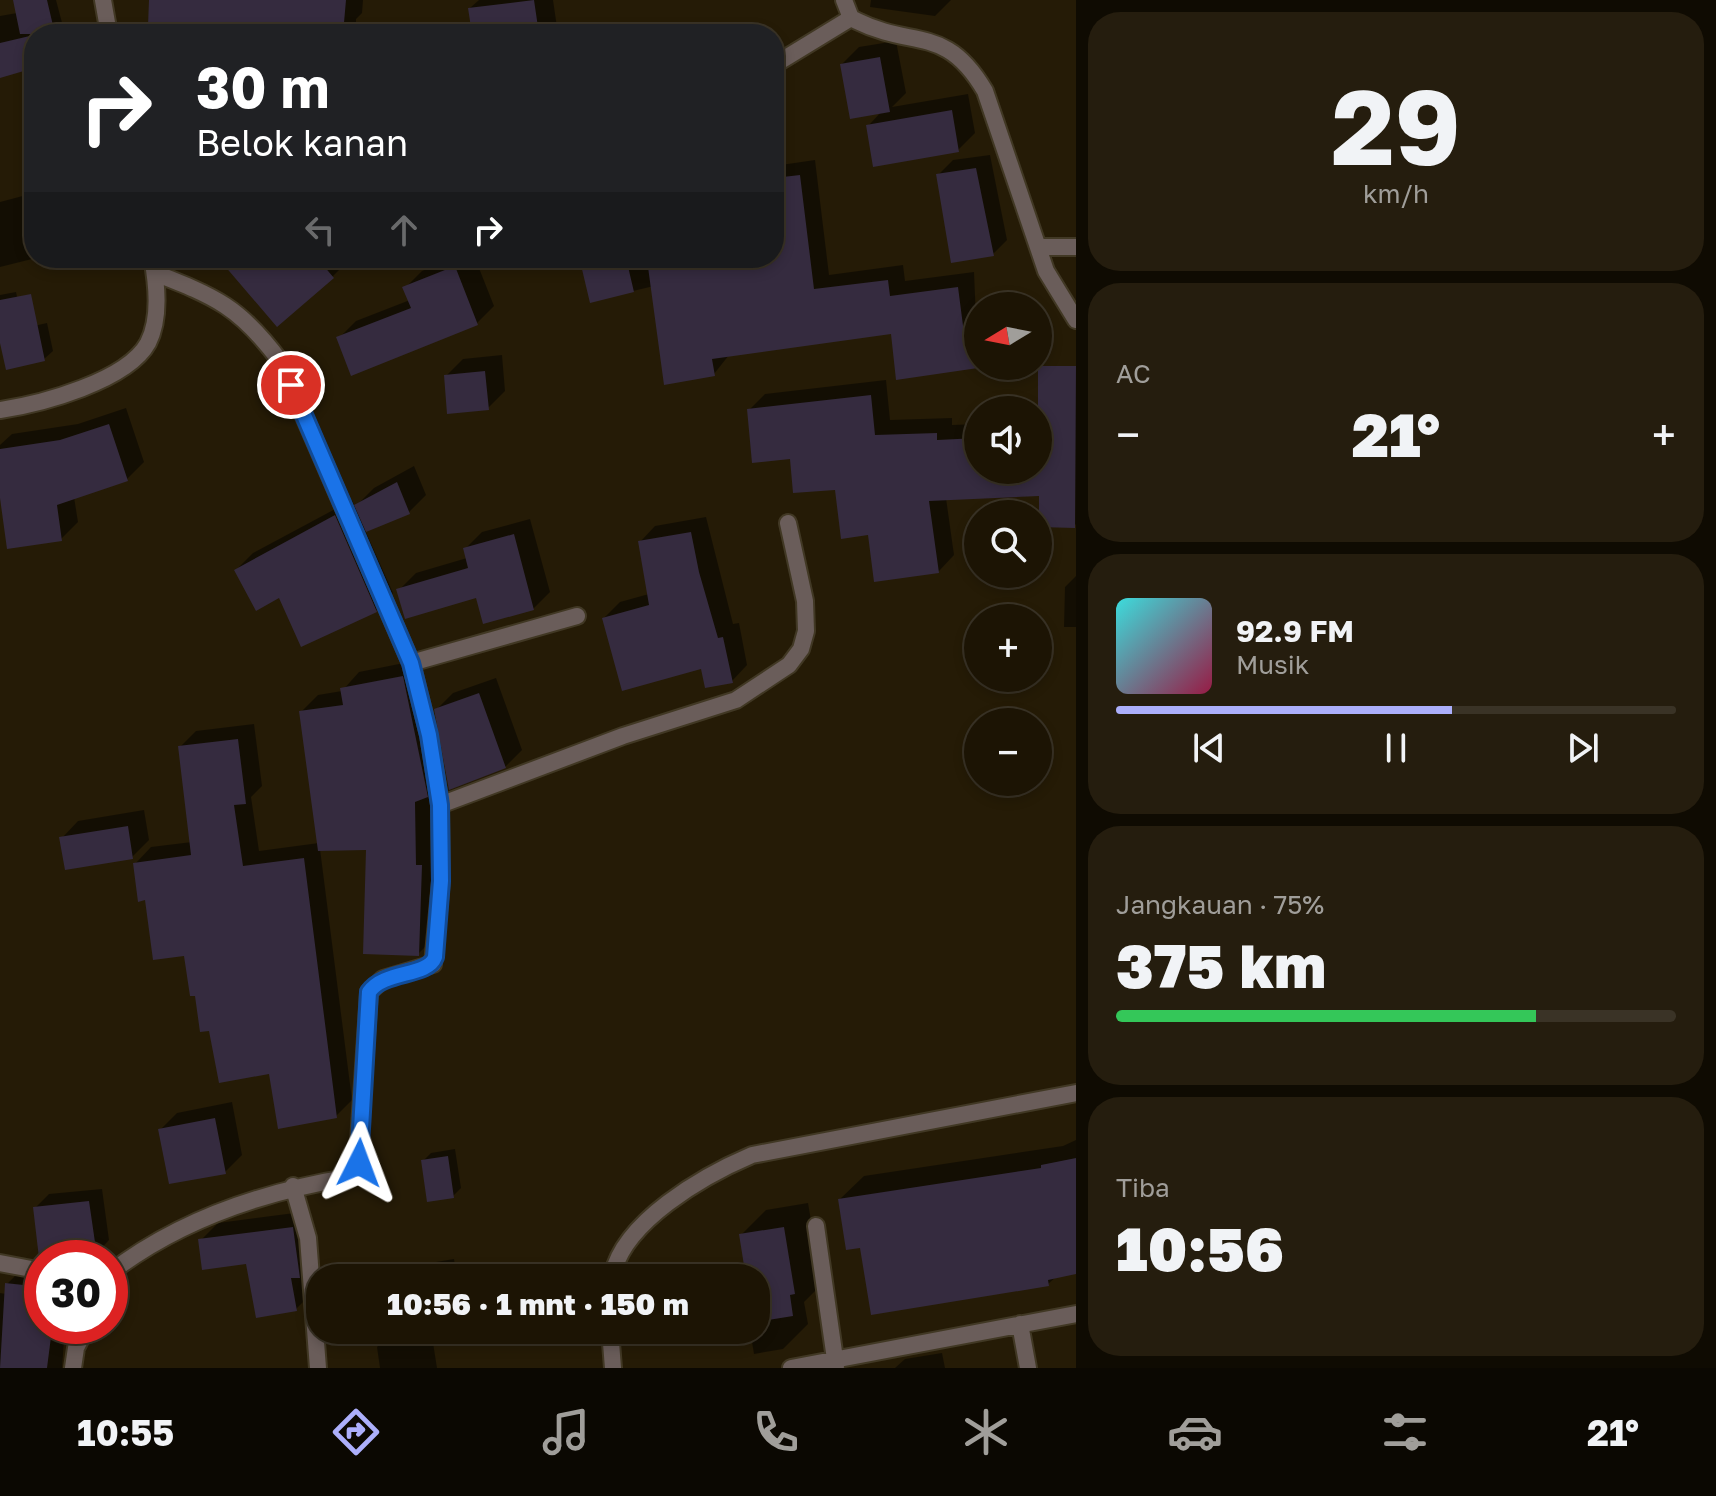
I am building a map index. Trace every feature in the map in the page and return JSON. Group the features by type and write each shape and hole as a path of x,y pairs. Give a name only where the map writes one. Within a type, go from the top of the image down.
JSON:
{"street":[{"path":"103,0 107,24"},
{"path":"844,0 851,18 862,24 944,45 969,68 985,91 1046,271 1076,320"},
{"path":"784,59 851,18"},
{"path":"1038,247 1076,247"},
{"path":"0,410 99,381 135,358 148,342 156,313 154,268"},
{"path":"128,1262 187,1224 293,1186 352,1177 357,1171 369,992 383,979 428,967 435,957 441,881 440,805 429,735 411,663 280,361 252,323 209,294 160,268"},
{"path":"440,805 623,736 736,700 789,665 801,649 806,631 805,601 788,523"},
{"path":"411,663 577,616"},
{"path":"619,1264 633,1236 684,1190 715,1170 752,1155 1076,1093"},
{"path":"293,1186 308,1238 318,1368"},
{"path":"816,1226 836,1362"},
{"path":"0,1263 24,1268"},
{"path":"791,1368 836,1362 1076,1314"},
{"path":"1020,1324 1028,1368"},
{"path":"73,1368 78,1344"},
{"path":"611,1344 613,1368"}],"building":[{"path":"13,0 47,0 53,24 24,24 24,34 20,34"},
{"path":"149,0 346,0 344,24 148,24"},
{"path":"534,0 538,24 470,24 468,8"},
{"path":"24,37 24,71 0,78 0,43"},
{"path":"880,57 890,112 850,119 840,64"},
{"path":"952,110 959,152 873,167 866,125"},
{"path":"976,168 994,256 951,263 936,174"},
{"path":"800,175 814,289 888,280 890,296 958,287 964,333 964,370 896,380 891,334 712,359 715,376 664,385 648,268 784,268 784,177"},
{"path":"227,268 326,268 334,278 277,327"},
{"path":"456,268 478,325 351,376 336,337 411,308 402,287"},
{"path":"582,268 628,268 634,292 590,303"},
{"path":"31,294 45,361 6,370 0,343 0,300"},
{"path":"1052,366 1076,366 1075,528 1052,527 1052,500 1039,500 1039,496 929,501 939,573 874,582 868,535 841,539 835,490 793,493 790,459 752,463 747,409 871,395 875,435 937,433 937,440 964,439 964,484 1052,484 1052,396 1038,396 1038,380 1052,380"},
{"path":"485,371 489,410 447,414 444,375"},
{"path":"109,424 128,481 57,505 62,541 7,549 0,498 0,449 60,440"},
{"path":"397,482 410,514 366,532 354,505"},
{"path":"335,515 377,612 301,647 279,598 256,611 234,570"},
{"path":"691,532 699,572 718,638 723,637 733,683 705,688 701,669 622,691 602,618 649,605 638,541"},
{"path":"514,534 534,610 483,624 476,598 405,619 396,589 468,568 463,548"},
{"path":"403,676 428,797 415,802 416,865 422,865 419,956 363,954 366,850 318,851 299,711 343,705 340,688"},
{"path":"479,693 506,768 449,790 434,709"},
{"path":"238,739 246,804 234,805 243,866 304,858 337,1118 278,1129 269,1074 219,1083 209,1031 200,1032 195,996 190,996 184,956 153,960 145,900 138,902 133,863 191,855 178,746"},
{"path":"128,826 133,859 65,870 59,837"},
{"path":"215,1118 226,1174 169,1184 158,1129"},
{"path":"448,1156 454,1198 427,1202 421,1160"},
{"path":"1076,1158 1076,1274 1048,1280 1049,1286 871,1315 860,1248 846,1250 838,1199 1041,1168 1041,1165"},
{"path":"89,1201 95,1240 37,1240 33,1207"},
{"path":"293,1227 300,1278 291,1278 297,1311 256,1318 246,1264 202,1270 198,1239"},
{"path":"784,1227 795,1294 790,1295 793,1316 770,1320 770,1264 744,1264 739,1234"},
{"path":"5,1283 24,1285 24,1344 50,1344 47,1368 0,1368"}],"route":[{"path":"291,385 411,663 429,735 440,805 441,881 435,957 428,967 383,979 369,992 359,1163"}]}
